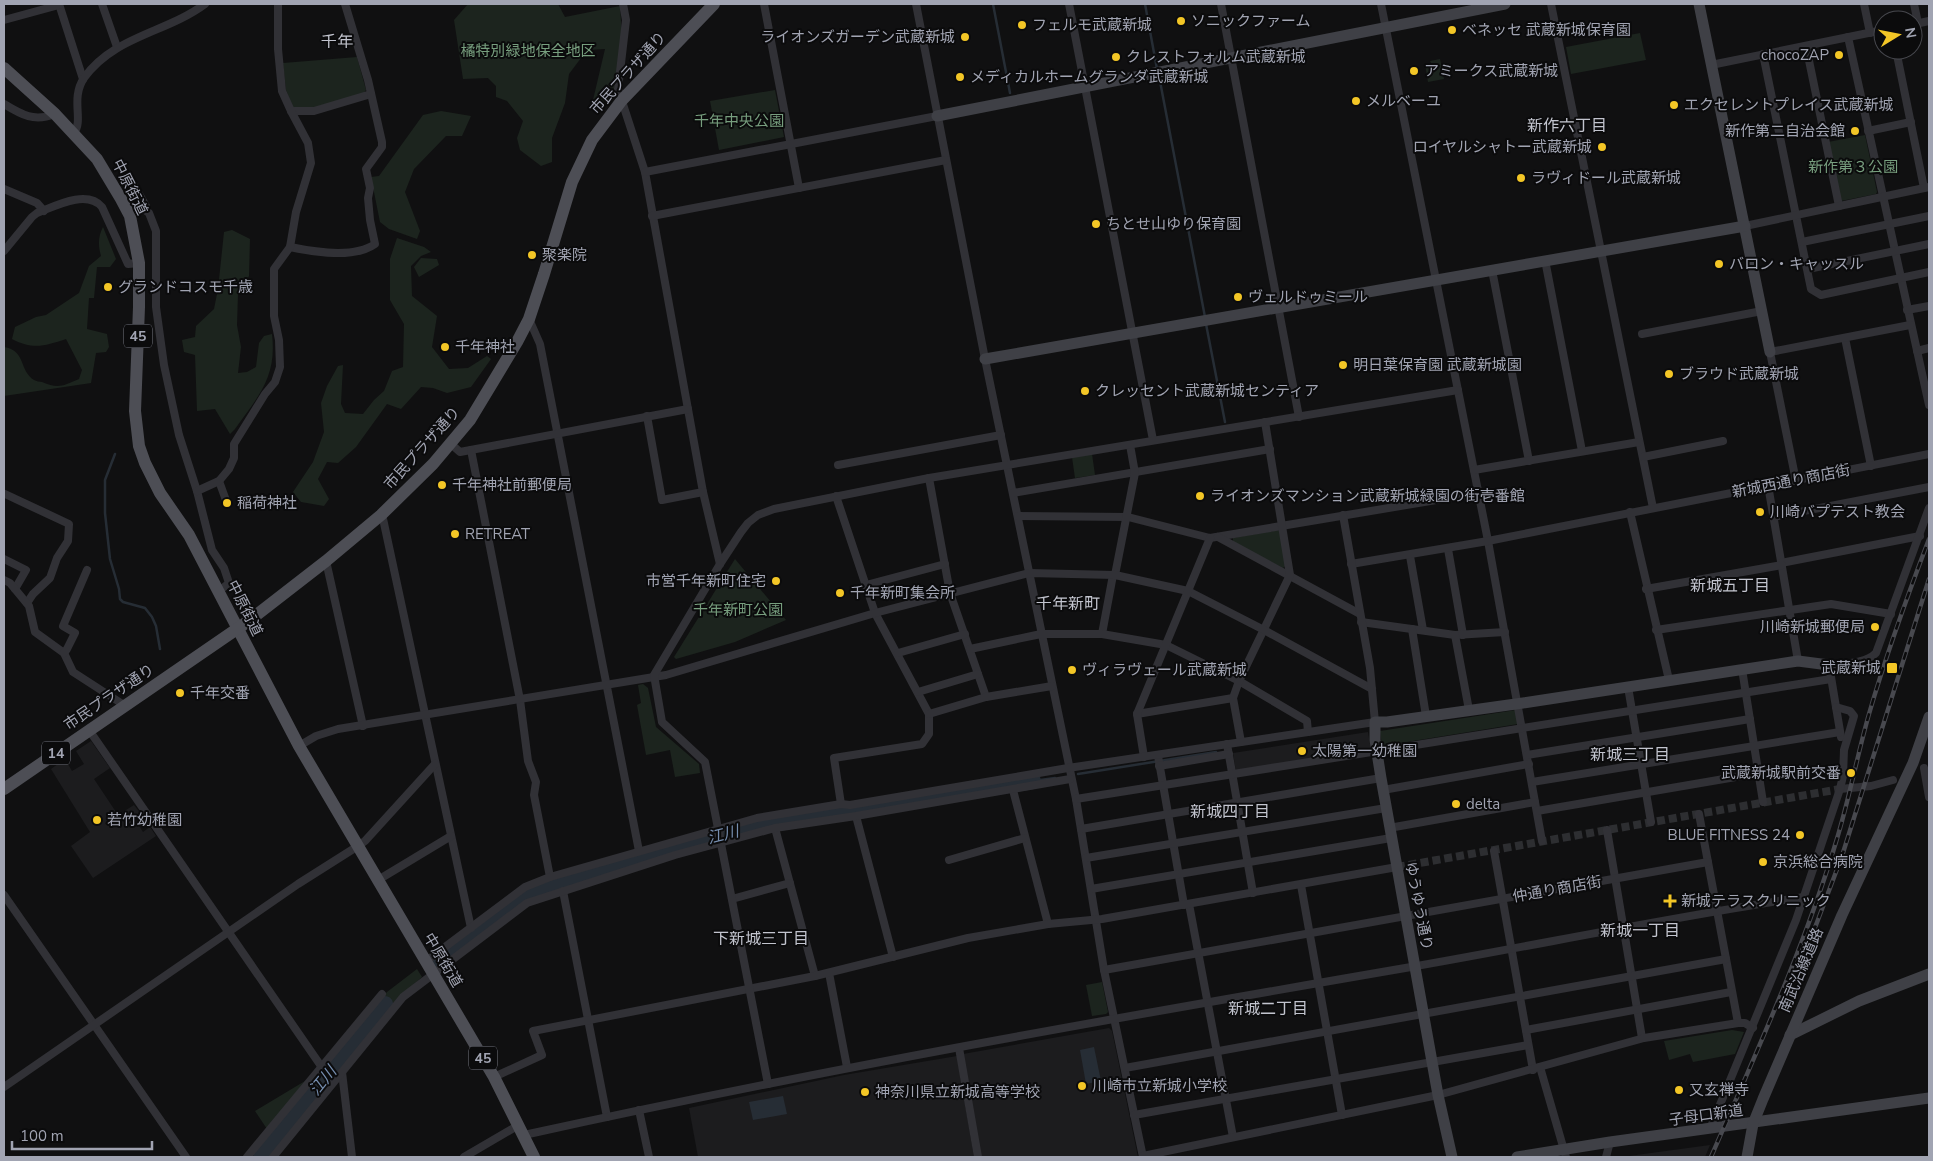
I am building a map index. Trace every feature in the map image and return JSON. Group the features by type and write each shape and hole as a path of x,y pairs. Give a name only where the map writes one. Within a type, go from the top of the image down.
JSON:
{"main road":[{"name":"市民プラザ通り","path":"4,788 237,629 326,561 382,514 450,444 484,399 518,342 529,319 572,182 592,140 622,100 714,4"},
{"name":"中原街道","path":"4,68 55,114 97,159 110,178 130,216 139,263 135,411 139,446 145,463 160,493 189,535 299,746 494,1077 534,1157"}],"street":[{"path":"4,20 59,4 83,80"},
{"path":"102,4 117,47"},
{"path":"74,133 78,128 76,101 83,80 106,55 117,47 185,18 205,4"},
{"path":"198,491 219,481 229,469 234,458 234,444 275,382 280,367 281,353 274,316 274,269 290,248 298,205 311,163 308,143 282,91 278,4"},
{"path":"290,248 323,254 367,250 375,244 370,220 368,198 370,188 366,169 382,147 382,142 371,94 345,4"},
{"path":"623,4 626,20 618,89 645,172 703,492 720,564"},
{"path":"764,4 799,188"},
{"path":"916,4 985,360 1070,779 1076,799 1104,970 1143,1156 1438,1095 1642,1038 1738,1023 1745,1023 1753,1028"},
{"path":"1069,4 1153,440"},
{"path":"1221,4 1299,417"},
{"path":"1381,4 1488,541 1542,841"},
{"path":"645,172 1505,4"},
{"path":"1551,4 1653,508"},
{"path":"1699,4 1796,480"},
{"path":"1864,4 1870,33"},
{"path":"1711,64 1873,32"},
{"path":"1848,37 1929,405"},
{"path":"1806,46 1839,206"},
{"path":"1763,54 1811,289 1820,295 1929,272"},
{"path":"985,360 1745,226 1927,188 1910,122 1898,60"},
{"path":"291,111 314,111 371,94"},
{"path":"4,104 17,112 35,118 43,118 55,114"},
{"path":"1868,131 1910,122"},
{"path":"652,216 946,160"},
{"path":"132,182 146,206 145,210 149,213 156,232 156,307 164,365 179,435 198,491 212,550 224,568 229,583 219,591"},
{"path":"4,190 37,203 44,211"},
{"path":"4,251 32,217 44,211 83,199 92,199 102,207 128,264 139,263"},
{"path":"130,216 145,210"},
{"path":"1802,242 1929,216"},
{"path":"1808,269 1929,244"},
{"path":"1545,260 1582,452"},
{"path":"1492,270 1529,461"},
{"path":"1907,310 1929,306"},
{"path":"1642,334 1762,311"},
{"path":"529,319 540,344 639,851"},
{"path":"1770,352 1910,325"},
{"path":"1845,338 1871,466"},
{"path":"1916,351 1929,348"},
{"path":"768,1084 705,762 662,722 654,675 720,564 748,523 758,515 774,509 929,478 1458,390"},
{"path":"450,444 460,452 688,409"},
{"path":"647,416 662,500 703,492"},
{"path":"1241,742 1233,698 1239,681 1290,575 1265,422"},
{"path":"838,465 1001,435"},
{"path":"1643,457 1723,441"},
{"path":"1474,470 1639,442"},
{"path":"1102,634 1128,517 1135,473 1130,445"},
{"path":"1013,493 1270,449"},
{"path":"471,450 520,700 528,761 536,782 534,795 550,877"},
{"name":"新城西通り商店街","path":"1351,564 1448,549 1929,454"},
{"path":"929,478 950,594 986,697"},
{"path":"219,481 227,503"},
{"path":"1768,485 1798,661"},
{"path":"1773,517 1929,488"},
{"path":"1214,538 1478,493"},
{"path":"5,494 69,524 68,541 57,558 50,578 33,594 27,603"},
{"path":"836,496 875,613 929,714 929,734 922,744 834,758 841,804"},
{"path":"425,962 525,887 550,877 757,818 841,804 850,805 1068,768 1375,722 1518,704 1742,669 1798,661 1829,666 1871,658 1878,650 1929,508"},
{"path":"1630,512 1668,680"},
{"path":"382,514 471,928"},
{"path":"1018,516 1128,517 1214,538 1290,575 1361,618 1412,629 1459,635 1505,632"},
{"path":"1343,516 1361,618 1375,722"},
{"path":"1646,589 1920,536"},
{"path":"1144,757 1137,714 1188,591 1214,538"},
{"path":"1448,549 1469,710"},
{"path":"1410,556 1423,630"},
{"path":"4,559 26,570 15,589"},
{"path":"326,561 364,726"},
{"path":"866,585 945,564"},
{"path":"64,653 68,649 75,633 63,626 87,570"},
{"path":"299,746 326,732 520,700 654,675 666,675 875,613 1029,573 1114,575 1188,591 1372,689"},
{"path":"4,580 10,583 27,603 35,632 64,653 73,672 124,706"},
{"path":"1656,630 1831,604 1891,614"},
{"path":"1412,629 1426,716"},
{"path":"898,654 964,634"},
{"path":"970,648 1041,634 1102,634 1166,646 1239,681 1307,721 1308,732"},
{"path":"1829,666 1844,750"},
{"path":"1742,669 1763,802"},
{"path":"918,692 978,674"},
{"path":"1076,799 1376,752 1632,709 1831,679"},
{"path":"929,714 986,697 1052,686"},
{"path":"1628,687 1651,822"},
{"path":"1137,714 1233,698"},
{"path":"1710,1129 1753,1028 1804,897 1840,790 1843,776 1844,750 1853,714 1850,711 1836,707"},
{"name":"南武沿線道路","path":"1746,1157 1753,1124 1790,1034 1912,763 1929,717"},
{"path":"1527,755 1750,719"},
{"name":"ゆうゆう通り","path":"1375,722 1376,752 1390,833 1416,966 1438,1095 1452,1157"},
{"path":"89,730 321,1066"},
{"path":"1532,782 1840,732"},
{"path":"1227,744 1253,893"},
{"path":"1159,766 1229,754"},
{"path":"1158,756 1173,844 1198,952 1233,1137"},
{"path":"1912,763 1927,768 1929,797"},
{"path":"4,1087 297,885 365,841 435,764"},
{"path":"1383,790 1529,764"},
{"path":"1537,811 1758,773"},
{"path":"1081,829 1381,778"},
{"path":"273,1157 403,997 527,903 775,828 854,817 1070,779"},
{"path":"1840,790 1871,786 1893,780"},
{"path":"1013,790 1048,924"},
{"path":"1091,889 1248,861 1535,802"},
{"path":"850,805 893,958"},
{"path":"1086,858 1386,808"},
{"path":"1699,814 1738,1023"},
{"path":"775,828 816,976"},
{"path":"1607,830 1642,1038"},
{"path":"378,880 451,836"},
{"path":"949,860 1025,838"},
{"path":"1494,850 1528,1045 1565,1153"},
{"name":"仲通り商店街","path":"1104,970 1708,862"},
{"path":"494,1077 542,1055 533,1031 816,976 968,938 1048,924 1096,920 1397,868"},
{"path":"732,899 790,884"},
{"path":"1301,885 1342,1115"},
{"path":"563,891 607,1117"},
{"path":"4,895 186,1157"},
{"path":"468,1156 522,1130 607,1117 847,1068 1207,1002 1416,966 1717,910 1804,897"},
{"path":"1124,1068 1520,998 1726,959"},
{"path":"829,972 847,1068"},
{"path":"1790,1034 1859,1001 1929,974"},
{"path":"1526,1030 1731,992"},
{"path":"247,1157 382,994"},
{"path":"1134,1115 1528,1045"},
{"path":"959,1048 978,1157"},
{"path":"342,1072 352,1157"},
{"name":"子母口新道","path":"1517,1157 1565,1153 1610,1142 1753,1124 1929,1098"},
{"path":"639,1110 649,1157"},
{"path":"1606,1157 1610,1142"}],"shaded area":[{"name":"太陽第一幼稚園","path":"1368,732 1371,750 1236,772 1233,753"},
{"path":"91,741 110,768 94,779 118,815 134,805 141,814 134,818 143,832 150,827 156,836 93,878 71,846 90,832 51,769 65,759 72,771 84,764 76,751"},
{"name":"川崎市立新城小学校","path":"1109,1028 1112,1031 1138,1157 981,1157 963,1054"},
{"path":"1094,1047 1101,1081 1086,1084 1080,1050"},
{"name":"神奈川県立新城高等学校","path":"957,1056 974,1157 698,1157 689,1108 844,1075"},
{"path":"783,1096 787,1114 753,1120 749,1102"},
{"path":"1710,1145 1705,1157 1628,1157 1629,1156"}],"green space":[{"name":"橘特別緑地保全地区","path":"468,4 558,4 565,17 620,6 622,38 614,88 597,111 593,100 605,49 587,50 569,74 565,103 552,138 552,162 541,166 520,150 517,138 523,121 507,101 496,97 496,86 488,78 463,79 454,20"},
{"path":"1640,33 1646,60 1571,74 1566,47"},
{"path":"357,57 366,90 363,94 313,108 293,108 286,90 283,63"},
{"path":"1440,59 1444,79 1428,82 1425,64"},
{"name":"千年中央公園","path":"775,90 784,137 719,150 710,101"},
{"path":"441,111 471,116 462,136 446,136 414,169 405,192 420,231 417,239 389,229 380,222 371,177 379,176 423,115"},
{"name":"新作第３公園","path":"1865,135 1877,192 1876,194 1841,201 1828,142"},
{"path":"103,227 116,259 110,267 97,267 94,298 89,298 87,329 107,334 109,347 106,352 96,353 91,383 4,396 4,347 16,352 29,376 35,380 57,386 79,379 82,370 66,339 52,344 33,346 12,339 15,327 36,317 46,315 79,293 89,266 101,256 99,241"},
{"path":"232,230 250,239 249,276 238,294 237,325 241,347 238,373 247,372 256,367 259,343 264,336 272,334 273,349 269,374 259,395 230,434 215,409 197,411 195,355 184,352 182,340 195,337 196,326 214,309 224,232"},
{"path":"397,238 424,247 431,252 421,256 411,266 412,296 437,316 432,347 449,369 468,368 487,356 491,359 471,387 447,393 433,388 421,387 401,409 387,404 356,447 338,463 327,462 318,479 329,499 324,506 301,502 293,492 313,462 324,432 321,403 327,386 338,366 343,365 341,404 345,413 363,414 384,391 392,371 403,367 404,324 390,300 390,259"},
{"path":"421,258 437,259 439,265 419,277 414,267"},
{"path":"1092,454 1095,475 1075,478 1072,457"},
{"path":"1278,530 1282,533 1287,565 1283,568 1233,542 1233,538"},
{"name":"千年新町公園","path":"735,559 786,620 735,642 676,659 674,657"},
{"path":"643,684 648,688 656,727 699,764 700,773 675,777 670,750 646,755 637,705 641,703 638,685"},
{"path":"1516,710 1518,724 1382,746 1380,731"},
{"path":"417,969 422,977 390,1006 283,1137 273,1131 387,992"},
{"path":"1102,982 1108,1012 1092,1016 1086,985"},
{"path":"1732,1030 1744,1032 1735,1054 1693,1062 1690,1054 1669,1060 1664,1041"},
{"path":"305,1081 267,1129 255,1111"}],"waterway":[{"path":"993,4 1010,93"},
{"path":"1145,4 1157,69"},
{"path":"1159,76 1205,317"},
{"path":"1206,324 1225,422"},
{"path":"115,454 105,480 105,513 110,559 120,599 123,602 145,608 156,626 160,649"},
{"path":"1078,774 1216,752"},
{"path":"1033,781 1055,778"},
{"name":"江川","path":"440,963 468,939 523,898 589,874 717,836 772,824 1033,781"},
{"name":"江川","path":"261,1157 320,1082 324,1081 362,1035 385,1004"}],"tunnel":[{"path":"1397,867 1840,789"}],"railway":[{"path":"1711,1157 1762,1040 1809,923 1841,826 1876,692 1897,626 1929,539"},
{"path":"1813,933 1842,856 1929,579"}],"place":[{"name":"ソニックファーム","path":"1181,21"},
{"name":"フェルモ武蔵新城","path":"1022,25"},
{"name":"ベネッセ 武蔵新城保育園","path":"1452,30"},
{"name":"ライオンズガーデン武蔵新城","path":"965,37"},
{"name":"chocoZAP","path":"1839,55"},
{"name":"クレストフォルム武蔵新城","path":"1116,57"},
{"name":"アミークス武蔵新城","path":"1414,71"},
{"name":"メディカルホームグランダ武蔵新城","path":"960,77"},
{"name":"メルベーユ","path":"1356,101"},
{"name":"エクセレントプレイス武蔵新城","path":"1674,105"},
{"name":"新作第二自治会館","path":"1855,131"},
{"name":"ロイヤルシャトー武蔵新城","path":"1602,147"},
{"name":"ラヴィドール武蔵新城","path":"1521,178"},
{"name":"ちとせ山ゆり保育園","path":"1096,224"},
{"name":"聚楽院","path":"532,255"},
{"name":"バロン・キャッスル","path":"1719,264"},
{"name":"グランドコスモ千歳","path":"108,287"},
{"name":"ヴェルドゥミール","path":"1238,297"},
{"name":"千年神社","path":"445,347"},
{"name":"明日葉保育園 武蔵新城園","path":"1343,365"},
{"name":"ブラウド武蔵新城","path":"1669,374"},
{"name":"クレッセント武蔵新城センティア","path":"1085,391"},
{"name":"千年神社前郵便局","path":"442,485"},
{"name":"ライオンズマンション武蔵新城緑園の街壱番館","path":"1200,496"},
{"name":"稲荷神社","path":"227,503"},
{"name":"川崎バプテスト教会","path":"1760,512"},
{"name":"RETREAT","path":"455,534"},
{"name":"市営千年新町住宅","path":"776,581"},
{"name":"千年新町集会所","path":"840,593"},
{"name":"川崎新城郵便局","path":"1875,627"},
{"name":"武蔵新城","path":"1892,668"},
{"name":"ヴィラヴェール武蔵新城","path":"1072,670"},
{"name":"千年交番","path":"180,693"},
{"name":"太陽第一幼稚園","path":"1302,751"},
{"name":"武蔵新城駅前交番","path":"1851,773"},
{"name":"delta","path":"1456,804"},
{"name":"若竹幼稚園","path":"97,820"},
{"name":"BLUE FITNESS 24","path":"1800,835"},
{"name":"京浜総合病院","path":"1763,862"},
{"name":"新城テラスクリニック","path":"1670,901"},
{"name":"川崎市立新城小学校","path":"1082,1086"},
{"name":"又玄禅寺","path":"1679,1090"},
{"name":"神奈川県立新城高等学校","path":"865,1092"}],"district":[{"name":"千年","path":"337,42"},
{"name":"新作六丁目","path":"1567,126"},
{"name":"新城五丁目","path":"1730,586"},
{"name":"千年新町","path":"1068,604"},
{"name":"新城三丁目","path":"1630,755"},
{"name":"新城四丁目","path":"1230,812"},
{"name":"新城一丁目","path":"1640,931"},
{"name":"下新城三丁目","path":"761,939"},
{"name":"新城二丁目","path":"1268,1009"}]}
